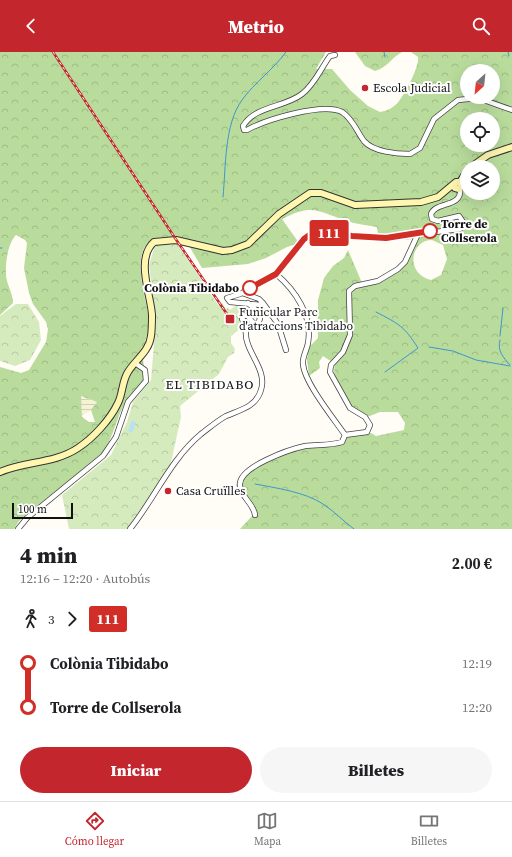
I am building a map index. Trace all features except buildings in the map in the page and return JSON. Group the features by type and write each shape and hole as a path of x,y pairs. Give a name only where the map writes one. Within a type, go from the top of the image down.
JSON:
{"street":[{"path":"335,55 330,56 314,80 302,94 257,114 246,122 243,127 244,130 270,120 321,109 332,109 345,115 364,141 371,147 410,154 420,148 434,119 458,100 478,98 512,110"},
{"path":"480,160 488,154 512,147"},
{"path":"0,472 55,459 78,448 92,436 116,407 125,380 135,363 146,349 151,336 152,316 145,280 145,267 148,251 154,242 176,240 223,251 232,250 248,244 279,214 310,193 321,193 355,205 416,202 438,197 458,185 460,182"},
{"path":"263,303 261,305 230,302 227,300 229,297 242,293 276,274 304,239 314,233 386,238 458,230 461,228 463,222 459,216 437,221 432,219 431,214 434,210 458,199 460,194 458,185"},
{"path":"345,435 367,432 370,425 365,417 348,406 330,372 331,365 342,352 350,335 348,300 350,289 354,286 378,281 398,269 405,262 418,234"},
{"path":"276,274 297,296 305,315 308,326 308,342 303,364 309,381 345,435"},
{"path":"242,293 259,299 263,303 278,324 286,350"},
{"path":"130,529 176,460 192,443 220,420 245,409 257,399 262,389 262,378 246,339 246,328 242,319 247,315 254,324 258,323 260,319 257,311 248,303"},
{"path":"18,529 27,518 96,463 109,449 116,437 128,402 146,378 143,368 135,363"},
{"path":"255,515 253,508 240,487 240,482 245,473 266,460 302,446 339,443 344,440 345,435"}],"shaded area":[{"path":"80,396 97,402 91,411 82,415"}],"green space":[{"path":"0,52 326,52 316,69 332,69 350,90 368,106 380,112 388,110 395,105 402,97 408,86 418,61 418,57 411,52 512,52 512,529 240,529 252,516 253,511 236,485 247,470 307,444 337,441 341,440 343,436 356,436 371,433 376,436 404,430 405,423 398,412 380,412 367,417 356,411 345,399 339,388 334,369 335,364 323,356 319,362 320,368 309,376 307,359 309,347 318,338 318,300 324,278 333,266 344,258 348,250 362,283 376,280 402,264 413,239 379,242 377,227 350,222 315,210 308,210 292,214 282,219 299,243 287,247 266,258 248,264 202,268 185,239 160,237 148,243 143,251 141,262 141,274 149,319 149,328 143,352 144,379 123,406 109,442 101,455 28,513 19,521 14,529 0,529 0,367 21,373 29,370 46,342 48,329 46,322 33,304 29,293 24,268 27,243 25,240 16,235 10,244 6,264 6,276 13,303 0,315","holes":["432,240 443,245 447,259 441,275 431,280 423,277 414,265 415,251 419,245 425,241","81,396 97,402 91,410 95,422 89,422 82,417"]},
{"path":"355,52 402,52 383,68 375,71 365,66"},
{"path":"177,243 218,305 222,303 226,309 228,308 230,310 237,305 241,312 237,314 242,325 241,328 231,336 231,343 235,349 234,353 228,357 219,374 180,406 181,417 170,467 129,529 69,529 62,495 111,455 127,422 133,402 151,380 156,320 149,265 155,245"},
{"path":"16,304 28,304 39,322 41,340 30,360 15,366 0,361 0,316"}],"waterway":[{"path":"223,197 227,147 232,121 236,110 253,87 286,52"},
{"path":"384,52 385,57"},
{"path":"508,52 509,56"},
{"path":"500,336 503,308"},
{"path":"376,312 405,330 418,348 385,372"},
{"path":"500,340 500,351 510,365"},
{"path":"429,347 453,351 476,360 510,366"},
{"path":"131,430 133,423"},
{"path":"255,484 308,496 327,507 354,529"}],"railway":[{"path":"53,52 175,238 229,317"}],"bus line":[{"name":"111","path":"250,288 276,274 304,239 311,234 326,232 342,236 386,238 430,231"}],"place":[{"name":"Escola Judicial","path":"365,88"},
{"name":"Torre de Collserola","path":"430,231"},
{"name":"Colònia Tibidabo","path":"250,288"},
{"name":"Funicular Parc d'atraccions Tibidabo","path":"230,319"},
{"name":"Casa Cruïlles","path":"168,491"}],"district":[{"name":"EL TIBIDABO","path":"210,384"}]}
